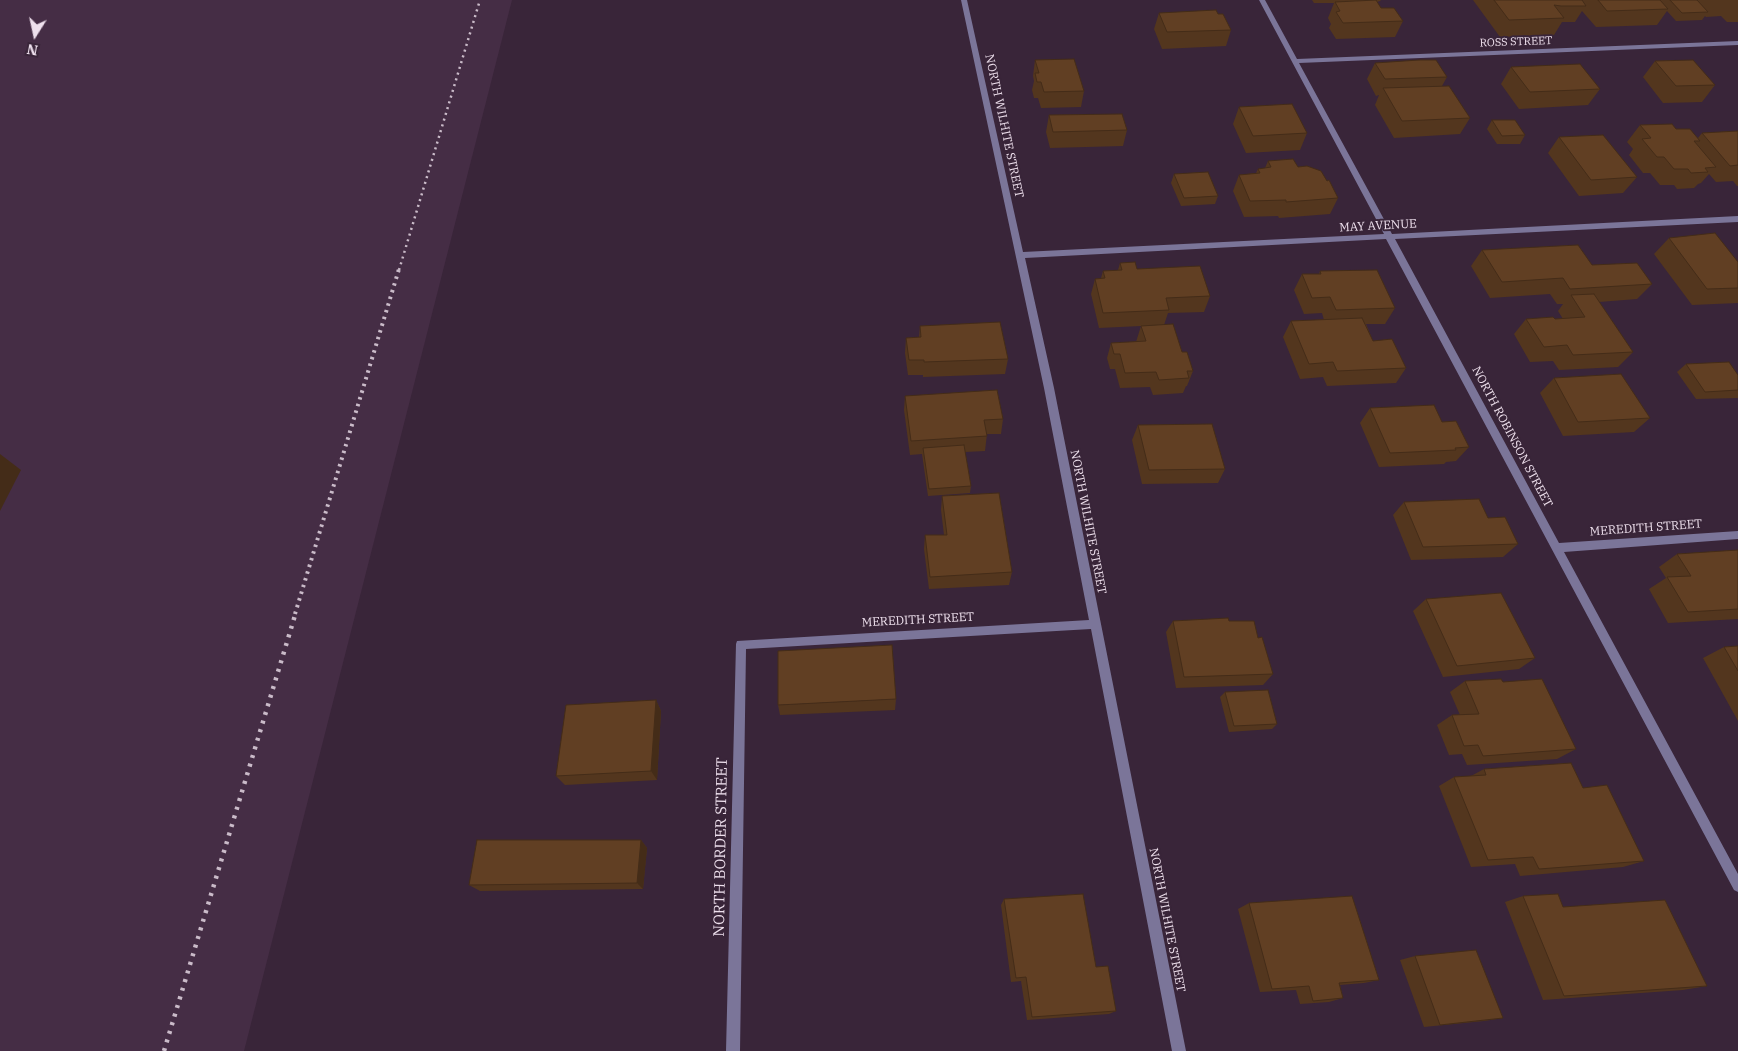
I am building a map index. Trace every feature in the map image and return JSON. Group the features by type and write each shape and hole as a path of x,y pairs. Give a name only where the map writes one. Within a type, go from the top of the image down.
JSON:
{"street":[{"name":"NORTH WILHITE STREET","path":"964,0 1049,388 1180,1051"},
{"name":"NORTH ROBINSON STREET","path":"1262,0 1738,886"},
{"name":"ROSS STREET","path":"1294,62 1738,44"},
{"name":"MAY AVENUE","path":"1019,255 1738,219"},
{"name":"MEREDITH STREET","path":"1557,548 1738,535"},
{"name":"MEREDITH STREET","path":"741,644 1096,624"},
{"name":"NORTH BORDER STREET","path":"733,1051 741,644"}],"shaded area":[{"path":"0,0 512,0 244,1051 0,1051"}],"building":[{"path":"1376,0 1381,8 1394,8 1403,21 1343,23 1336,12 1340,11 1335,2"},
{"path":"1494,0 1582,0 1586,6 1554,5 1564,18 1509,20"},
{"path":"1598,0 1660,0 1668,9 1607,11"},
{"path":"1670,0 1697,0 1708,12 1682,13"},
{"path":"1216,10 1218,14 1223,14 1231,30 1167,32 1159,13"},
{"path":"1074,59 1084,91 1044,92 1041,82 1037,82 1035,73 1039,73 1035,60"},
{"path":"1436,60 1447,77 1385,79 1375,63"},
{"path":"1693,60 1715,85 1676,86 1655,61"},
{"path":"1580,64 1600,89 1530,92 1511,67"},
{"path":"1449,86 1470,118 1402,121 1383,88"},
{"path":"1292,104 1307,133 1253,136 1239,107"},
{"path":"1122,114 1127,130 1053,132 1049,115"},
{"path":"1492,120 1515,120 1525,135 1502,136"},
{"path":"1672,124 1676,129 1690,129 1700,141 1694,141 1716,167 1705,168 1708,172 1691,173 1688,169 1674,169 1664,157 1657,157 1642,139 1651,138 1640,125"},
{"path":"1738,131 1738,165 1730,166 1702,133"},
{"path":"1603,135 1637,177 1591,180 1559,137"},
{"path":"1293,159 1298,167 1307,166 1321,171 1327,181 1329,180 1338,198 1286,202 1286,200 1250,201 1239,175 1260,173 1258,169 1271,167 1268,161"},
{"path":"1208,172 1218,196 1184,198 1174,174"},
{"path":"1715,233 1738,262 1738,288 1707,289 1669,238"},
{"path":"1578,245 1592,265 1637,263 1652,284 1570,289 1563,278 1502,282 1482,250"},
{"path":"1135,262 1137,269 1200,266 1210,296 1166,298 1169,310 1103,313 1095,279 1105,278 1103,271 1122,270 1120,263"},
{"path":"1377,270 1395,308 1336,310 1330,297 1312,298 1302,274 1321,274 1320,271"},
{"path":"1594,294 1633,352 1573,355 1567,345 1544,347 1526,319 1585,317 1571,295"},
{"path":"1362,318 1373,341 1392,339 1406,368 1337,371 1333,362 1309,364 1291,321"},
{"path":"1000,322 1008,359 924,362 924,360 909,360 906,338 921,337 920,326"},
{"path":"1173,324 1182,352 1187,352 1193,371 1187,371 1189,378 1159,380 1156,372 1125,373 1120,354 1114,354 1111,343 1146,341 1141,326"},
{"path":"1729,362 1738,375 1738,390 1705,392 1686,364"},
{"path":"1621,374 1650,418 1578,422 1554,378"},
{"path":"997,390 1003,419 984,420 987,436 911,441 905,396"},
{"path":"1434,405 1442,422 1456,421 1469,447 1455,448 1456,450 1390,453 1370,408"},
{"path":"1212,424 1225,469 1149,470 1138,425"},
{"path":"964,445 971,486 929,489 923,448"},
{"path":"999,493 1012,572 930,577 925,535 947,535 942,496"},
{"path":"1479,499 1488,518 1505,517 1518,544 1423,547 1404,502"},
{"path":"1738,550 1738,609 1688,612 1667,577 1691,576 1677,554"},
{"path":"1501,593 1535,658 1457,666 1426,599"},
{"path":"1228,618 1229,621 1254,621 1258,638 1262,637 1273,674 1184,677 1173,621"},
{"path":"892,645 896,699 778,705 778,651"},
{"path":"1738,646 1738,671 1724,647"},
{"path":"1501,679 1503,682 1542,679 1576,749 1483,756 1478,745 1464,746 1452,715 1479,714 1465,681"},
{"path":"1268,690 1277,724 1234,726 1225,692"},
{"path":"656,700 651,771 556,776 566,705"},
{"path":"1571,763 1583,788 1607,785 1644,861 1539,869 1533,857 1488,860 1454,777 1486,775 1484,769"},
{"path":"477,840 641,840 637,883 469,885"},
{"path":"1083,894 1096,967 1108,966 1116,1011 1032,1017 1026,977 1016,978 1004,899"},
{"path":"1558,894 1563,907 1665,900 1707,986 1564,996 1523,896"},
{"path":"1352,896 1379,980 1339,983 1343,998 1313,1001 1309,986 1272,989 1249,903"},
{"path":"1476,950 1503,1018 1440,1025 1415,956"}],"railway":[{"path":"399,270 480,0"},
{"path":"295,614 399,269"},
{"path":"164,1051 296,612"}]}
